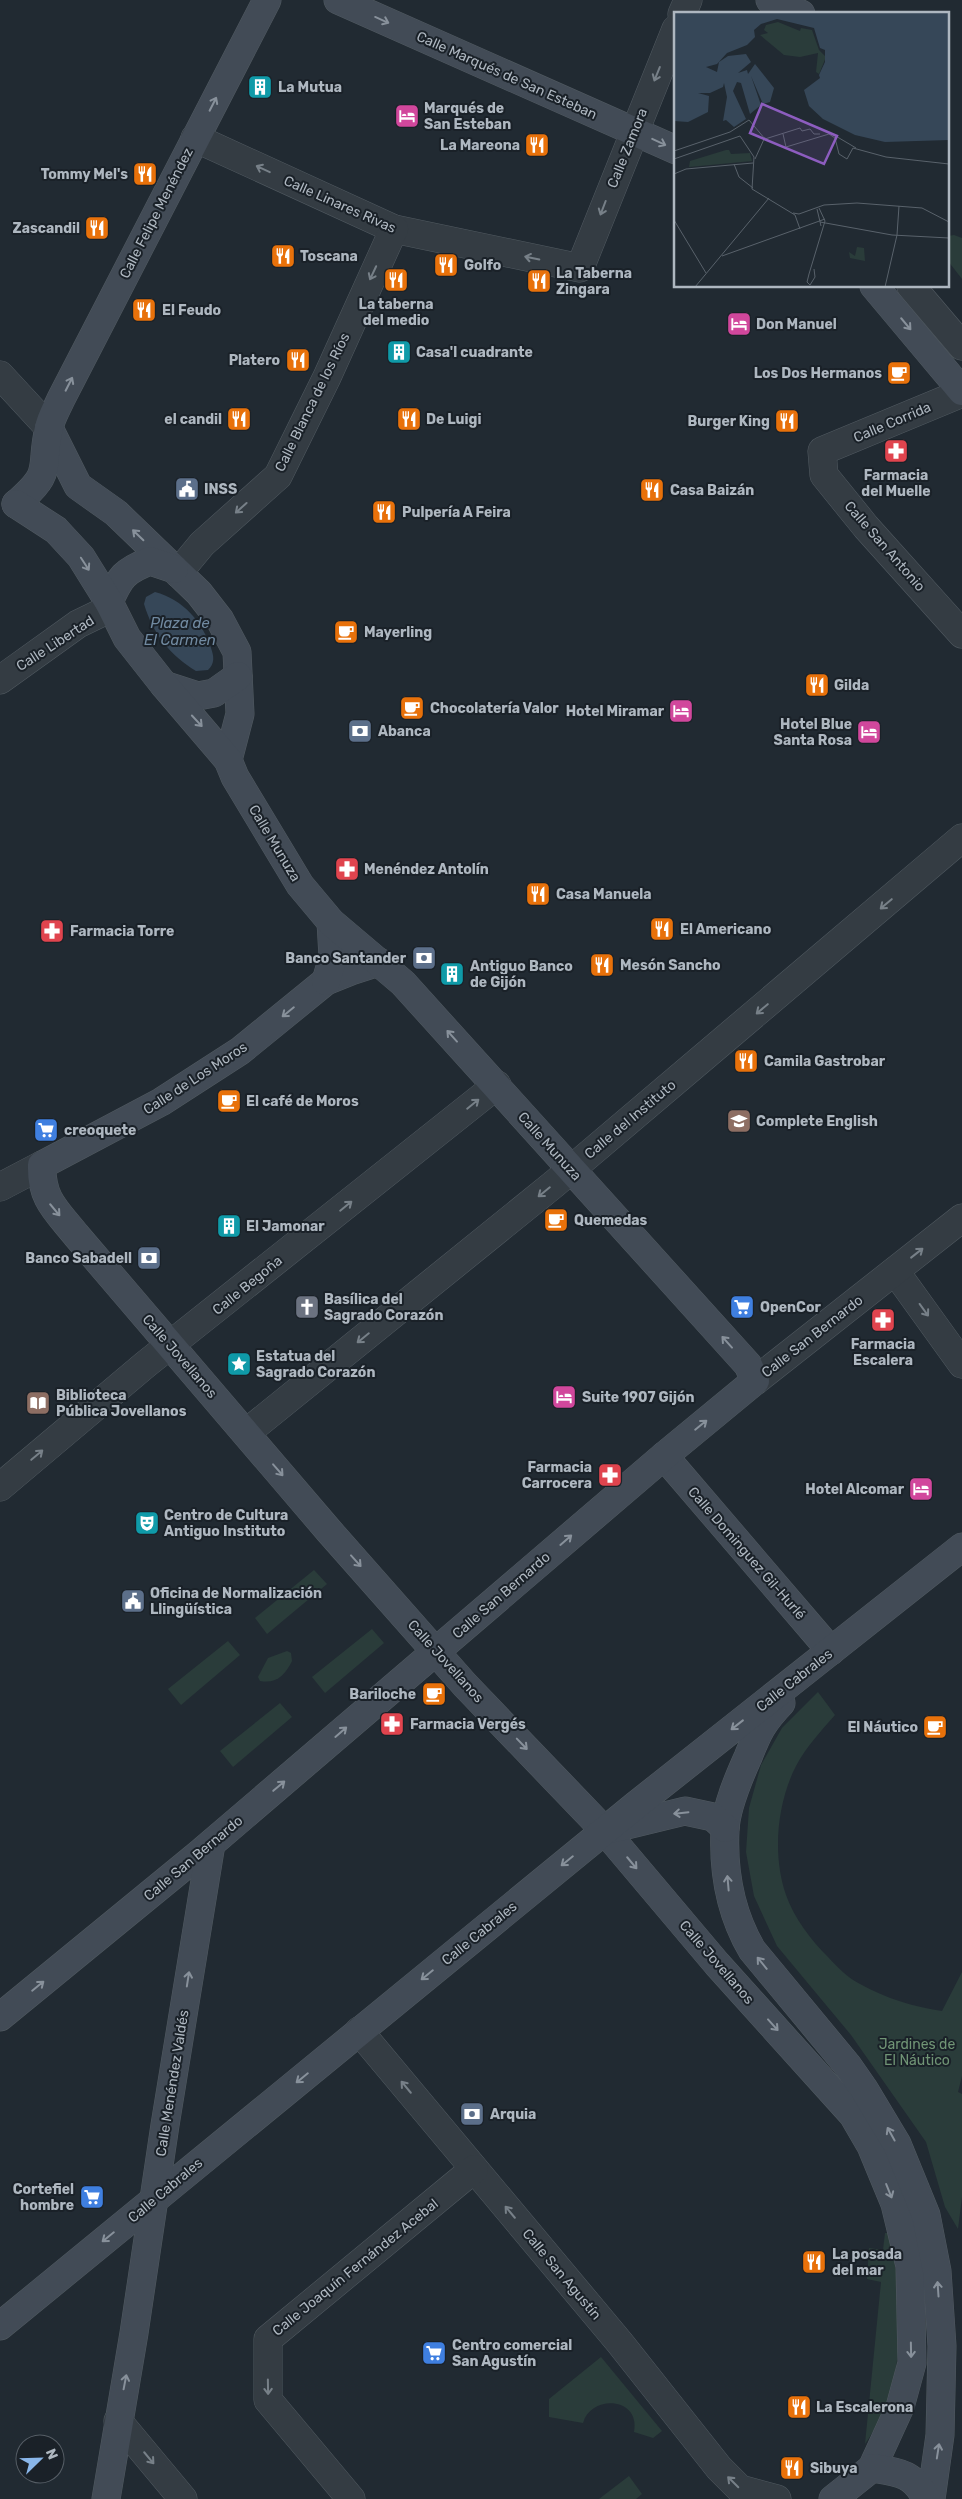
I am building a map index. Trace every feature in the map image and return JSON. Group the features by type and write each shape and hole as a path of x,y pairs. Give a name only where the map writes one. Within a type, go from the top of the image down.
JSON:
{"main road":[{"name":"Calle Felipe Menéndez","path":"8,504 36,487 45,470 49,428 61,399 266,0"},
{"name":"Calle Marqués de San Esteban","path":"338,0 674,149"},
{"path":"770,0 797,12"},
{"path":"876,288 962,392"},
{"path":"49,428 78,486 116,513 199,593 220,620 238,652 240,714 228,760"},
{"path":"8,504 78,486"},
{"path":"8,504 56,530 81,557 110,605 127,638 228,760"},
{"path":"110,605 118,583 131,568 150,561 176,571"},
{"path":"164,685 198,696 214,693 238,676"},
{"name":"Calle Munuza","path":"228,760 235,777 300,885 332,930 379,962 403,983 748,1365 755,1381"},
{"path":"326,982 333,957 332,930"},
{"name":"Calle de Los Moros","path":"42,1165 161,1102 240,1051 326,982 379,962"},
{"name":"Calle Jovellanos","path":"42,1165 42,1184 47,1200 171,1346 465,1685 604,1830 717,1964 853,2115 871,2146 895,2204 910,2266 912,2363 900,2407 872,2468"},
{"name":"Calle San Bernardo","path":"0,2017 211,1844 664,1456 755,1381"},
{"name":"Calle Dominguez Gil-Hurlé","path":"664,1456 830,1651"},
{"name":"Calle Cabrales","path":"0,2326 604,1830 962,1547"},
{"path":"830,1651 763,1721 738,1781 725,1828 729,1895 740,1930 752,1950 848,2066 864,2090 897,2144 926,2215 937,2271 942,2346 940,2436 931,2499"},
{"path":"604,1830 685,1811 713,1817 725,1828"},
{"name":"Calle Menéndez Valdés","path":"106,2499 156,2197 166,2116 211,1844"},
{"path":"832,2499 872,2468 904,2474 916,2482 926,2499"}],"street":[{"path":"683,12 688,0"},
{"name":"Calle Zamora","path":"580,268 674,34"},
{"name":"Calle Linares Rivas","path":"195,138 394,229 580,268"},
{"name":"Calle Blanca de los Ríos","path":"176,571 202,544 278,476 327,377 394,229"},
{"path":"913,288 962,346"},
{"path":"0,375 49,428"},
{"name":"Calle Corrida","path":"822,451 962,392"},
{"name":"Calle San Antonio","path":"822,451 824,475 866,527 962,634"},
{"name":"Calle Libertad","path":"0,680 78,624 110,605"},
{"name":"Calle del Instituto","path":"246,1433 570,1170 962,838"},
{"name":"Calle Begoña","path":"0,1486 171,1346 497,1085"},
{"name":"Calle de Los Moros","path":"0,1187 42,1165"},
{"name":"Calle San Bernardo","path":"755,1381 962,1218"},
{"path":"895,1271 962,1364"},
{"name":"Calle San Agustín","path":"359,2031 620,2343 719,2468 740,2489 777,2499"},
{"name":"Calle Joaquín Fernández Acebal","path":"351,2499 268,2400 268,2339 474,2169"},
{"path":"118,2421 183,2499"}],"green space":[{"path":"950,236 962,238 962,279 950,264"},
{"path":"314,1570 327,1584 267,1634 255,1618"},
{"path":"372,1629 384,1643 325,1693 312,1677"},
{"path":"228,1641 240,1655 181,1705 168,1689"},
{"path":"287,1651 291,1653 292,1661 283,1674 276,1680 260,1681 258,1677 268,1658"},
{"name":"Jardines de El Náutico","path":"818,1692 835,1715 800,1759 784,1796 778,1846 779,1863 786,1895 798,1920 822,1950 843,1972 856,1982 879,1994 921,2007 942,2011 962,1972 962,2076 958,2092 962,2094 962,2197 958,2229 945,2207 926,2142 851,2035 777,1946 754,1896 746,1852 749,1808 761,1765 782,1728"},
{"path":"280,1703 292,1717 233,1767 220,1751"},
{"path":"885,2233 892,2233 898,2288 899,2342 896,2369 890,2394 880,2420 865,2444 881,2282 867,2279 869,2248 883,2250"},
{"path":"601,2357 662,2431 653,2438 634,2432 634,2420 630,2412 623,2406 614,2404 604,2404 595,2407 583,2423 549,2417 549,2399"},
{"path":"629,2476 642,2494 636,2499 599,2499"}],"water":[{"name":"Plaza de El Carmen","path":"155,592 165,595 183,606 197,621 213,654 213,662 208,670 196,671 170,651 164,643 152,625 144,604 146,597"}],"place":[{"name":"La Mutua","path":"260,87"},
{"name":"Marqués de San Esteban","path":"407,116"},
{"name":"La Mareona","path":"537,145"},
{"name":"Tommy Mel's","path":"145,174"},
{"name":"Zascandil","path":"97,228"},
{"name":"Toscana","path":"283,256"},
{"name":"Golfo","path":"446,265"},
{"name":"La taberna del medio","path":"396,280"},
{"name":"La Taberna Zingara","path":"539,281"},
{"name":"El Feudo","path":"144,310"},
{"name":"Don Manuel","path":"739,324"},
{"name":"Casa'l cuadrante","path":"399,352"},
{"name":"Platero","path":"298,360"},
{"name":"Los Dos Hermanos","path":"899,373"},
{"name":"el candil","path":"239,419"},
{"name":"De Luigi","path":"409,419"},
{"name":"Burger King","path":"787,421"},
{"name":"Farmacia del Muelle","path":"896,451"},
{"name":"INSS","path":"187,489"},
{"name":"Casa Baizán","path":"652,490"},
{"name":"Pulpería A Feira","path":"384,512"},
{"name":"Mayerling","path":"346,632"},
{"name":"Gilda","path":"817,685"},
{"name":"Chocolatería Valor","path":"412,708"},
{"name":"Hotel Miramar","path":"681,711"},
{"name":"Abanca","path":"360,731"},
{"name":"Hotel Blue Santa Rosa","path":"869,732"},
{"name":"Menéndez Antolín","path":"347,869"},
{"name":"Casa Manuela","path":"538,894"},
{"name":"El Americano","path":"662,929"},
{"name":"Farmacia Torre","path":"52,931"},
{"name":"Banco Santander","path":"424,958"},
{"name":"Mesón Sancho","path":"602,965"},
{"name":"Antiguo Banco de Gijón","path":"452,974"},
{"name":"Camila Gastrobar","path":"746,1061"},
{"name":"El café de Moros","path":"229,1101"},
{"name":"Complete English","path":"739,1121"},
{"name":"creoquete","path":"46,1130"},
{"name":"Quemedas","path":"556,1220"},
{"name":"El Jamonar","path":"229,1226"},
{"name":"Banco Sabadell","path":"149,1258"},
{"name":"Basílica del Sagrado Corazón","path":"307,1307"},
{"name":"OpenCor","path":"742,1307"},
{"name":"Farmacia Escalera","path":"883,1320"},
{"name":"Estatua del Sagrado Corazón","path":"239,1364"},
{"name":"Suite 1907 Gijón","path":"564,1397"},
{"name":"Biblioteca Pública Jovellanos","path":"38,1403"},
{"name":"Farmacia Carrocera","path":"610,1475"},
{"name":"Hotel Alcomar","path":"921,1489"},
{"name":"Centro de Cultura Antiguo Instituto","path":"147,1523"},
{"name":"Oficina de Normalización Llingüística","path":"133,1601"},
{"name":"Bariloche","path":"434,1694"},
{"name":"Farmacia Vergés","path":"392,1724"},
{"name":"El Náutico","path":"935,1727"},
{"name":"Arquia","path":"472,2114"},
{"name":"Cortefiel hombre","path":"92,2197"},
{"name":"La posada del mar","path":"814,2262"},
{"name":"Centro comercial San Agustín","path":"434,2353"},
{"name":"La Escalerona","path":"799,2407"},
{"name":"Sibuya","path":"792,2468"}]}
